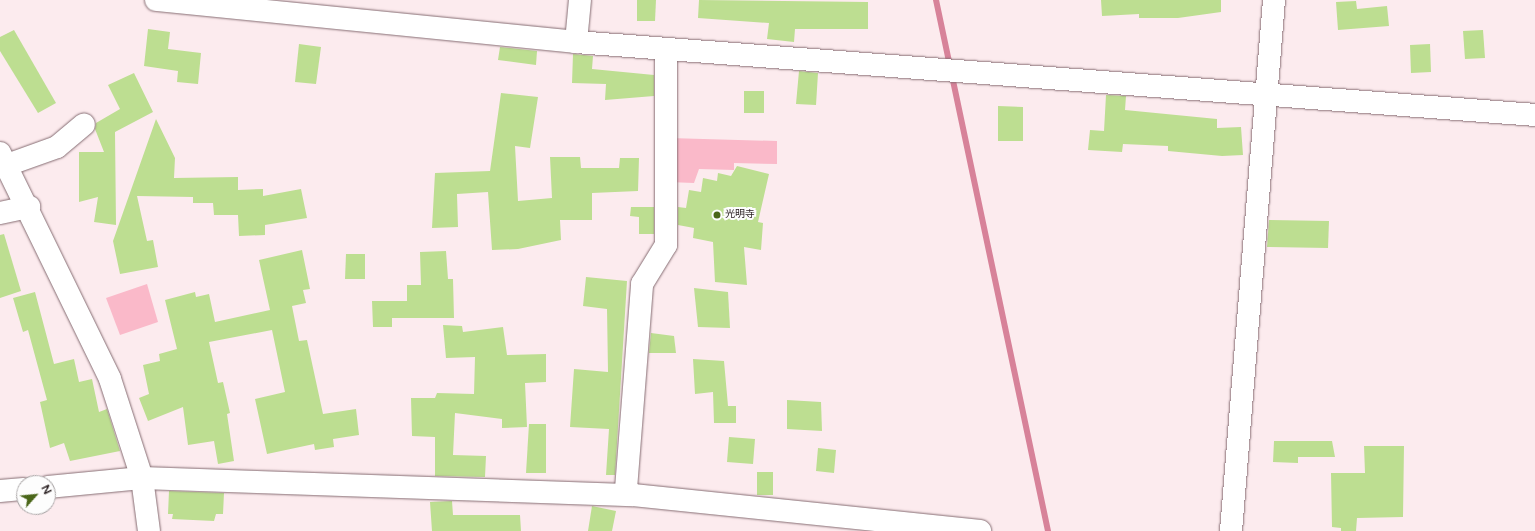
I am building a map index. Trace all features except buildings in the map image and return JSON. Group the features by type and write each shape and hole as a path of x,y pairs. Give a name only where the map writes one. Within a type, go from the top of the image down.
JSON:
{"street":[{"path":"156,0 237,3 576,42 934,67 1268,95 1535,115"},
{"path":"576,42 580,0"},
{"path":"1231,531 1268,95 1274,0"},
{"path":"633,495 626,489 642,284 666,245 666,49"},
{"path":"84,124 57,146 3,159 29,206 110,379 142,478 149,531"},
{"path":"0,213 29,206"},
{"path":"56,486 142,478 633,495 887,527 980,531"},
{"path":"0,491 16,490"}],"shaded area":[{"path":"669,138 777,141 777,164 734,163 734,170 699,169 694,183 668,182"},
{"path":"147,284 158,322 120,335 106,298"}],"waterway":[{"path":"936,0 1048,531"}],"place":[{"name":"光明寺","path":"717,215"}]}
